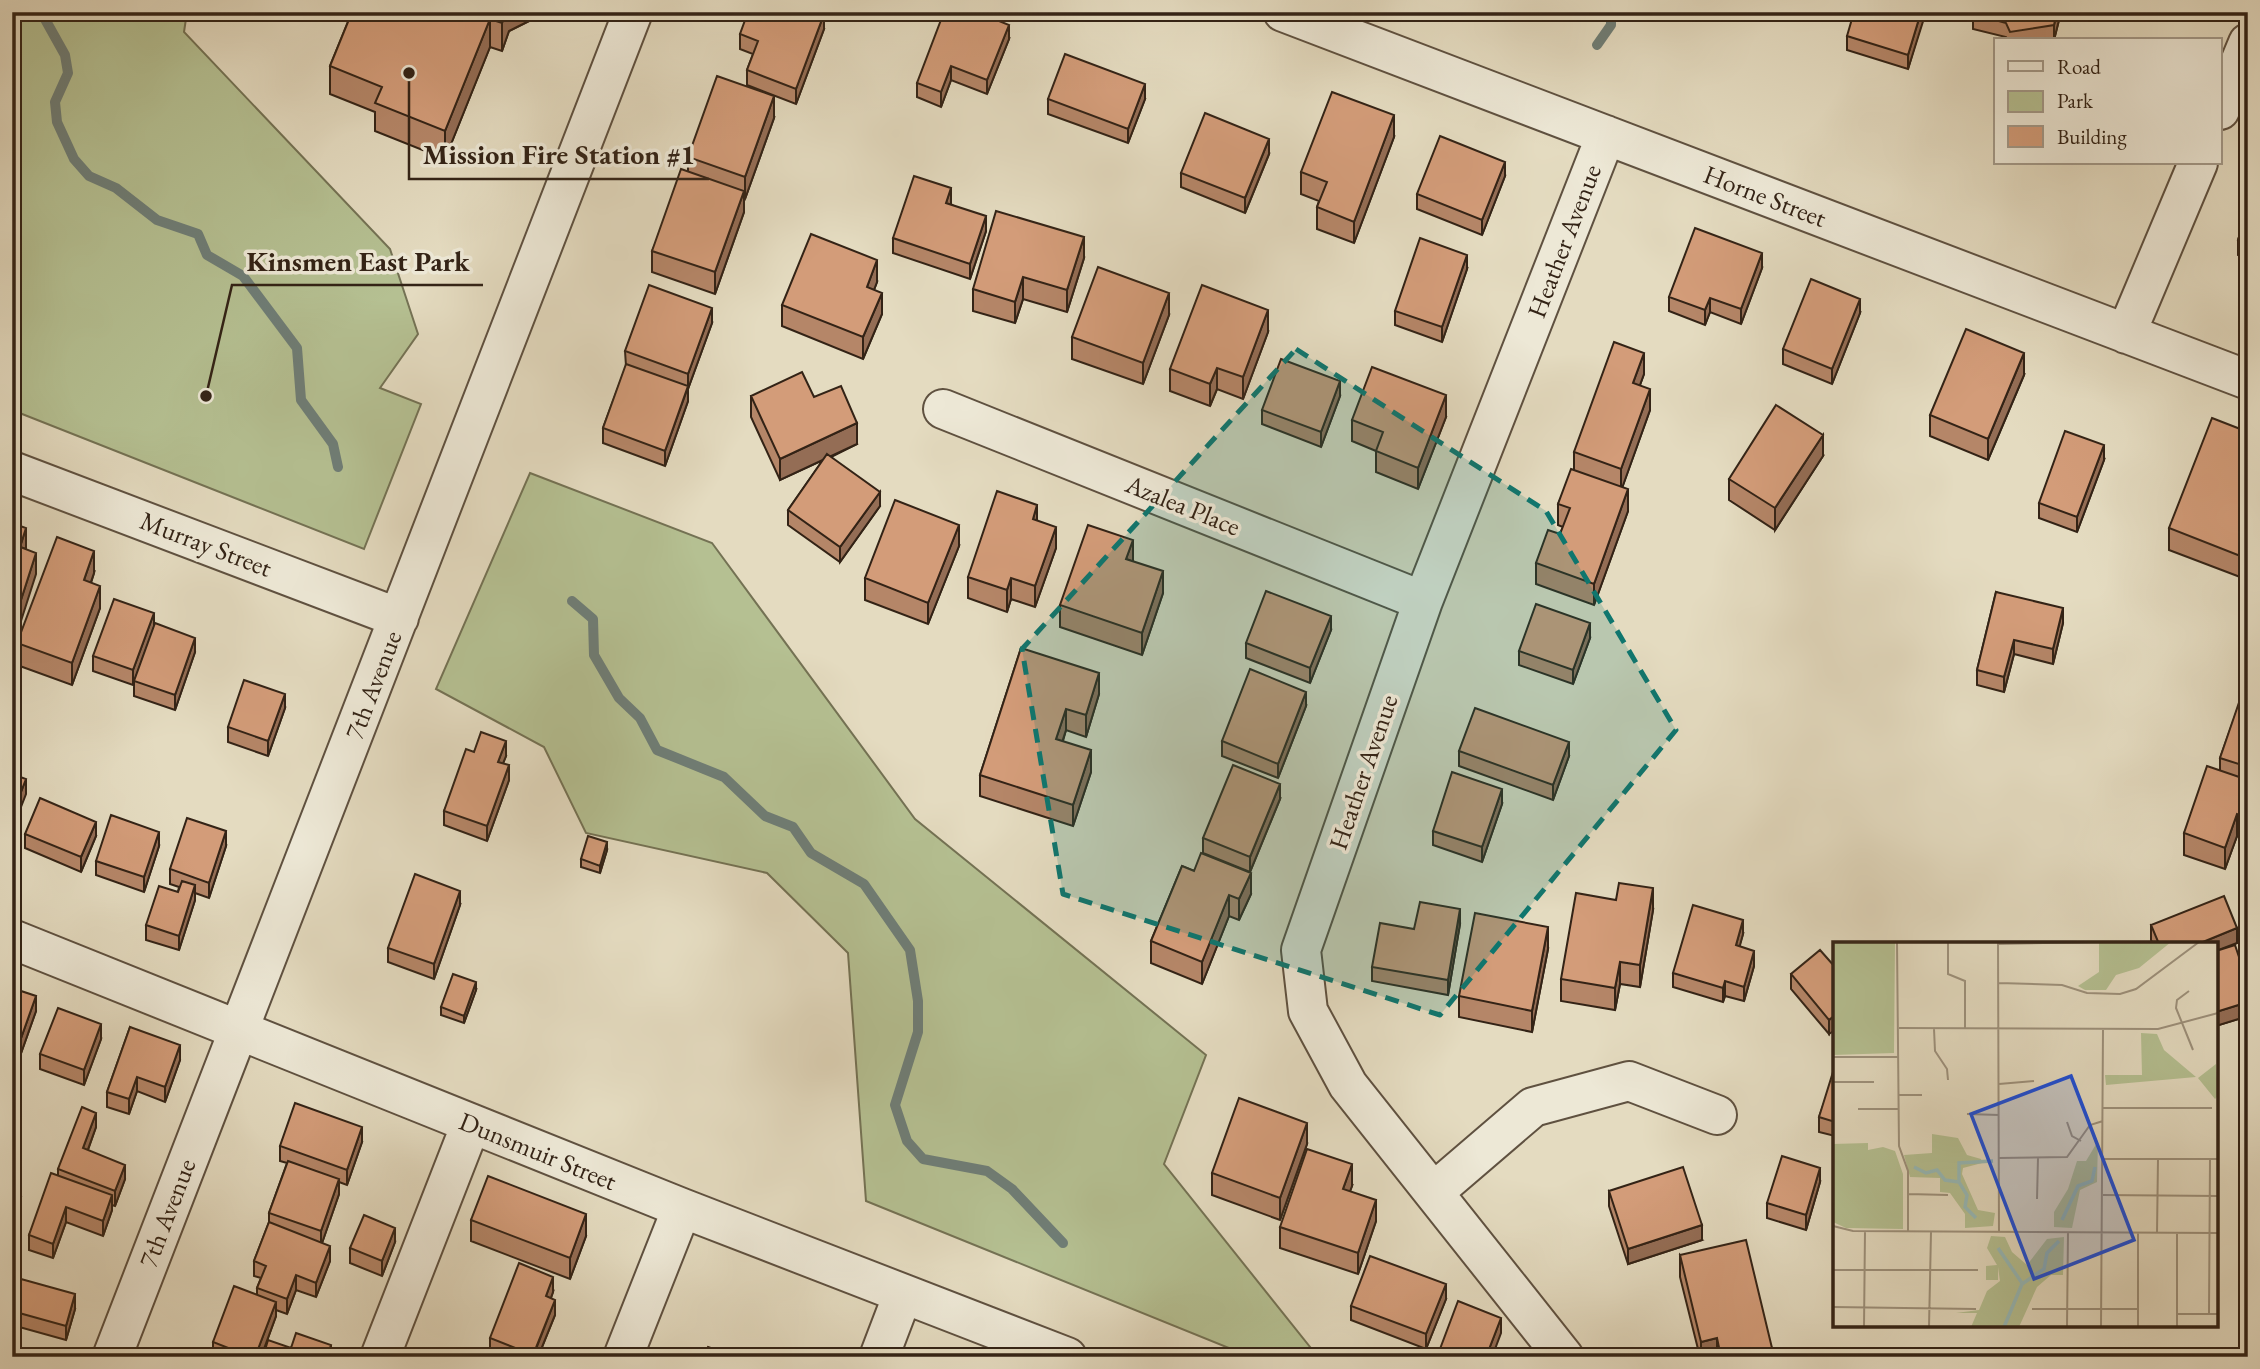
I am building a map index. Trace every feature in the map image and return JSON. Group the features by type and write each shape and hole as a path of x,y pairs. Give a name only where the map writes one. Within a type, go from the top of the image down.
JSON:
{"street":[{"name":"7th Avenue","path":"112,1357 633,12"},
{"name":"Horne Street","path":"1283,12 2248,380"},
{"path":"2222,105 2248,43"},
{"name":"Heather Avenue","path":"1564,1357 1435,1191 1348,1085 1308,1011 1301,950 1423,601 1606,135"},
{"path":"2126,334 2198,164"},
{"name":"Azalea Place","path":"943,409 1423,601"},
{"name":"Murray Street","path":"12,471 399,618"},
{"name":"Dunsmuir Street","path":"12,939 682,1208 1067,1357"},
{"path":"1435,1191 1533,1107 1629,1081 1717,1115"},
{"path":"380,1357 471,1124"},
{"path":"623,1357 682,1208"},
{"path":"879,1357 903,1294"}],"highlighted area":[{"path":"1296,349 1546,511 1676,730 1440,1015 1063,894 1022,649"}],"green space":[{"path":"12,12 187,12 184,32 390,249 418,334 380,388 421,404 364,549 12,410"},
{"path":"530,473 712,543 915,819 1206,1055 1164,1164 1318,1357 1251,1357 866,1201 848,953 767,873 586,833 544,747 436,689"}],"building":[{"path":"352,12 506,12 502,23 490,19 445,131 375,103 382,87 330,66"},
{"path":"748,12 824,14 796,89 747,70 758,41 740,34"},
{"path":"944,12 977,12 1009,25 987,80 951,66 941,92 917,83"},
{"path":"1854,12 1921,12 1908,55 1847,36"},
{"path":"1973,12 2057,12 2054,25 2010,32 2006,23"},
{"path":"1065,54 1145,84 1128,129 1048,99"},
{"path":"717,76 774,96 745,177 688,157"},
{"path":"1332,92 1394,115 1354,222 1317,207 1327,182 1301,172"},
{"path":"1205,113 1269,139 1245,198 1181,173"},
{"path":"1440,136 1505,162 1482,220 1417,194"},
{"path":"681,169 744,191 715,272 652,251"},
{"path":"914,176 951,188 946,203 986,216 970,264 893,238"},
{"path":"2248,210 2248,244 2238,240"},
{"path":"996,211 1084,237 1067,290 1023,277 1015,302 973,289"},
{"path":"1695,228 1762,253 1741,309 1710,298 1705,310 1669,297"},
{"path":"811,234 877,260 867,287 882,293 863,337 782,305"},
{"path":"1420,238 1467,255 1442,327 1395,311"},
{"path":"1098,267 1169,293 1143,363 1072,337"},
{"path":"1811,279 1860,299 1832,369 1783,349"},
{"path":"649,285 712,308 688,374 625,351"},
{"path":"1202,285 1268,310 1243,377 1217,368 1210,384 1170,369"},
{"path":"1966,329 2024,353 1988,439 1930,415"},
{"path":"1614,342 1644,353 1633,383 1650,389 1621,469 1574,452"},
{"path":"1281,359 1340,381 1321,432 1262,410"},
{"path":"626,364 688,386 665,451 603,428"},
{"path":"1372,367 1446,395 1418,468 1376,451 1383,432 1352,420"},
{"path":"802,372 814,397 841,386 857,423 780,459 751,396"},
{"path":"1776,405 1823,435 1775,508 1729,479"},
{"path":"2212,418 2248,432 2248,559 2169,528"},
{"path":"2065,431 2104,445 2077,517 2039,503"},
{"path":"827,454 880,492 840,547 788,510"},
{"path":"1571,469 1628,489 1594,584 1536,563 1548,530 1560,534 1570,508 1558,504"},
{"path":"997,491 1037,505 1033,519 1056,527 1035,586 1011,578 1007,590 968,577"},
{"path":"895,500 959,525 928,603 865,578"},
{"path":"12,523 26,528 20,547 36,553 12,628"},
{"path":"1088,525 1133,540 1126,559 1163,571 1142,633 1060,605"},
{"path":"57,537 94,551 84,580 100,586 72,663 17,643"},
{"path":"1266,591 1331,616 1310,668 1246,643"},
{"path":"1996,592 2063,608 2053,649 2014,640 2004,677 1977,670"},
{"path":"114,599 154,613 133,670 93,656"},
{"path":"1536,604 1590,623 1573,670 1519,651"},
{"path":"155,623 195,638 175,695 134,681"},
{"path":"1021,648 1099,673 1086,715 1066,709 1056,739 1091,750 1073,805 980,775"},
{"path":"1250,669 1306,692 1278,764 1222,741"},
{"path":"244,680 285,694 268,741 228,727"},
{"path":"2245,685 2248,686 2248,767 2220,758"},
{"path":"1475,708 1569,742 1553,785 1459,751"},
{"path":"481,732 506,741 498,762 509,765 487,826 444,811 466,749 474,752"},
{"path":"1233,765 1280,784 1250,857 1203,838"},
{"path":"2207,766 2248,780 2248,818 2237,814 2225,848 2184,833"},
{"path":"1452,772 1502,789 1482,847 1433,831"},
{"path":"12,774 26,779 12,815"},
{"path":"40,798 96,822 81,857 25,834"},
{"path":"111,815 159,832 144,877 96,861"},
{"path":"187,818 226,831 209,883 170,869"},
{"path":"588,836 607,842 600,866 581,859"},
{"path":"1201,853 1251,873 1239,899 1229,895 1202,962 1151,941 1182,866 1194,871"},
{"path":"415,874 460,891 434,964 388,948"},
{"path":"182,881 195,885 179,936 146,925 159,886 178,892"},
{"path":"1619,883 1653,888 1640,965 1620,962 1615,988 1561,979 1576,893 1616,900"},
{"path":"2224,896 2237,928 2203,942 2158,942 2151,925"},
{"path":"1420,902 1460,909 1448,980 1372,967 1380,923 1414,929"},
{"path":"1693,905 1743,920 1736,945 1754,951 1744,987 1725,981 1723,988 1673,973"},
{"path":"1475,913 1548,927 1532,1011 1459,996"},
{"path":"2235,945 2248,984 2248,1002 2218,1011 2218,950"},
{"path":"1820,950 1833,965 1833,1017 1829,1020 1791,974"},
{"path":"453,974 476,982 464,1016 441,1007"},
{"path":"12,988 36,996 14,1058 12,1058"},
{"path":"58,1008 101,1024 84,1070 40,1054"},
{"path":"130,1027 180,1045 165,1087 137,1077 129,1099 107,1092"},
{"path":"1833,1072 1833,1121 1819,1117"},
{"path":"1239,1098 1307,1123 1280,1198 1212,1173"},
{"path":"295,1103 362,1127 347,1170 280,1146"},
{"path":"82,1107 96,1113 83,1148 125,1165 115,1191 58,1169"},
{"path":"1307,1149 1352,1164 1343,1189 1376,1200 1358,1253 1280,1227"},
{"path":"1782,1156 1820,1168 1806,1215 1767,1203"},
{"path":"288,1161 339,1179 321,1231 269,1213"},
{"path":"1683,1167 1702,1225 1628,1249 1609,1191"},
{"path":"51,1173 112,1195 103,1221 66,1207 53,1244 29,1235"},
{"path":"488,1176 586,1214 570,1258 471,1220"},
{"path":"12,1194 21,1197 12,1225"},
{"path":"364,1215 395,1228 382,1261 350,1248"},
{"path":"269,1222 330,1246 316,1283 296,1275 287,1299 257,1288 266,1266 254,1261"},
{"path":"1746,1240 1772,1348 1721,1357 1717,1338 1701,1342 1680,1255"},
{"path":"1370,1256 1446,1284 1426,1334 1351,1306"},
{"path":"519,1263 553,1277 546,1296 555,1300 533,1355 490,1338"},
{"path":"21,1279 75,1294 66,1326 12,1311"},
{"path":"234,1286 276,1302 255,1357 213,1342"},
{"path":"1458,1301 1501,1318 1486,1357 1437,1357"},
{"path":"296,1333 331,1345 327,1357 263,1357 268,1340 291,1348"},
{"path":"708,1347 735,1357 704,1357"},
{"path":"1883,1352 1898,1357 1882,1357"}],"waterway":[{"path":"41,12 65,55 68,73 55,102 57,122 74,159 89,176 116,188 157,220 198,234 207,255 243,276 297,348 301,400 333,444 338,467"},
{"path":"1597,45 1611,25 1611,12"},
{"path":"572,601 593,619 594,655 619,698 640,718 657,750 724,777 765,816 793,827 811,853 864,884 910,950 918,1001 918,1032 895,1105 907,1141 923,1159 987,1171 1012,1189 1063,1243"}],"place":[{"name":"Mission Fire Station #1","path":"409,73"},
{"name":"Kinsmen East Park","path":"206,396"}]}
